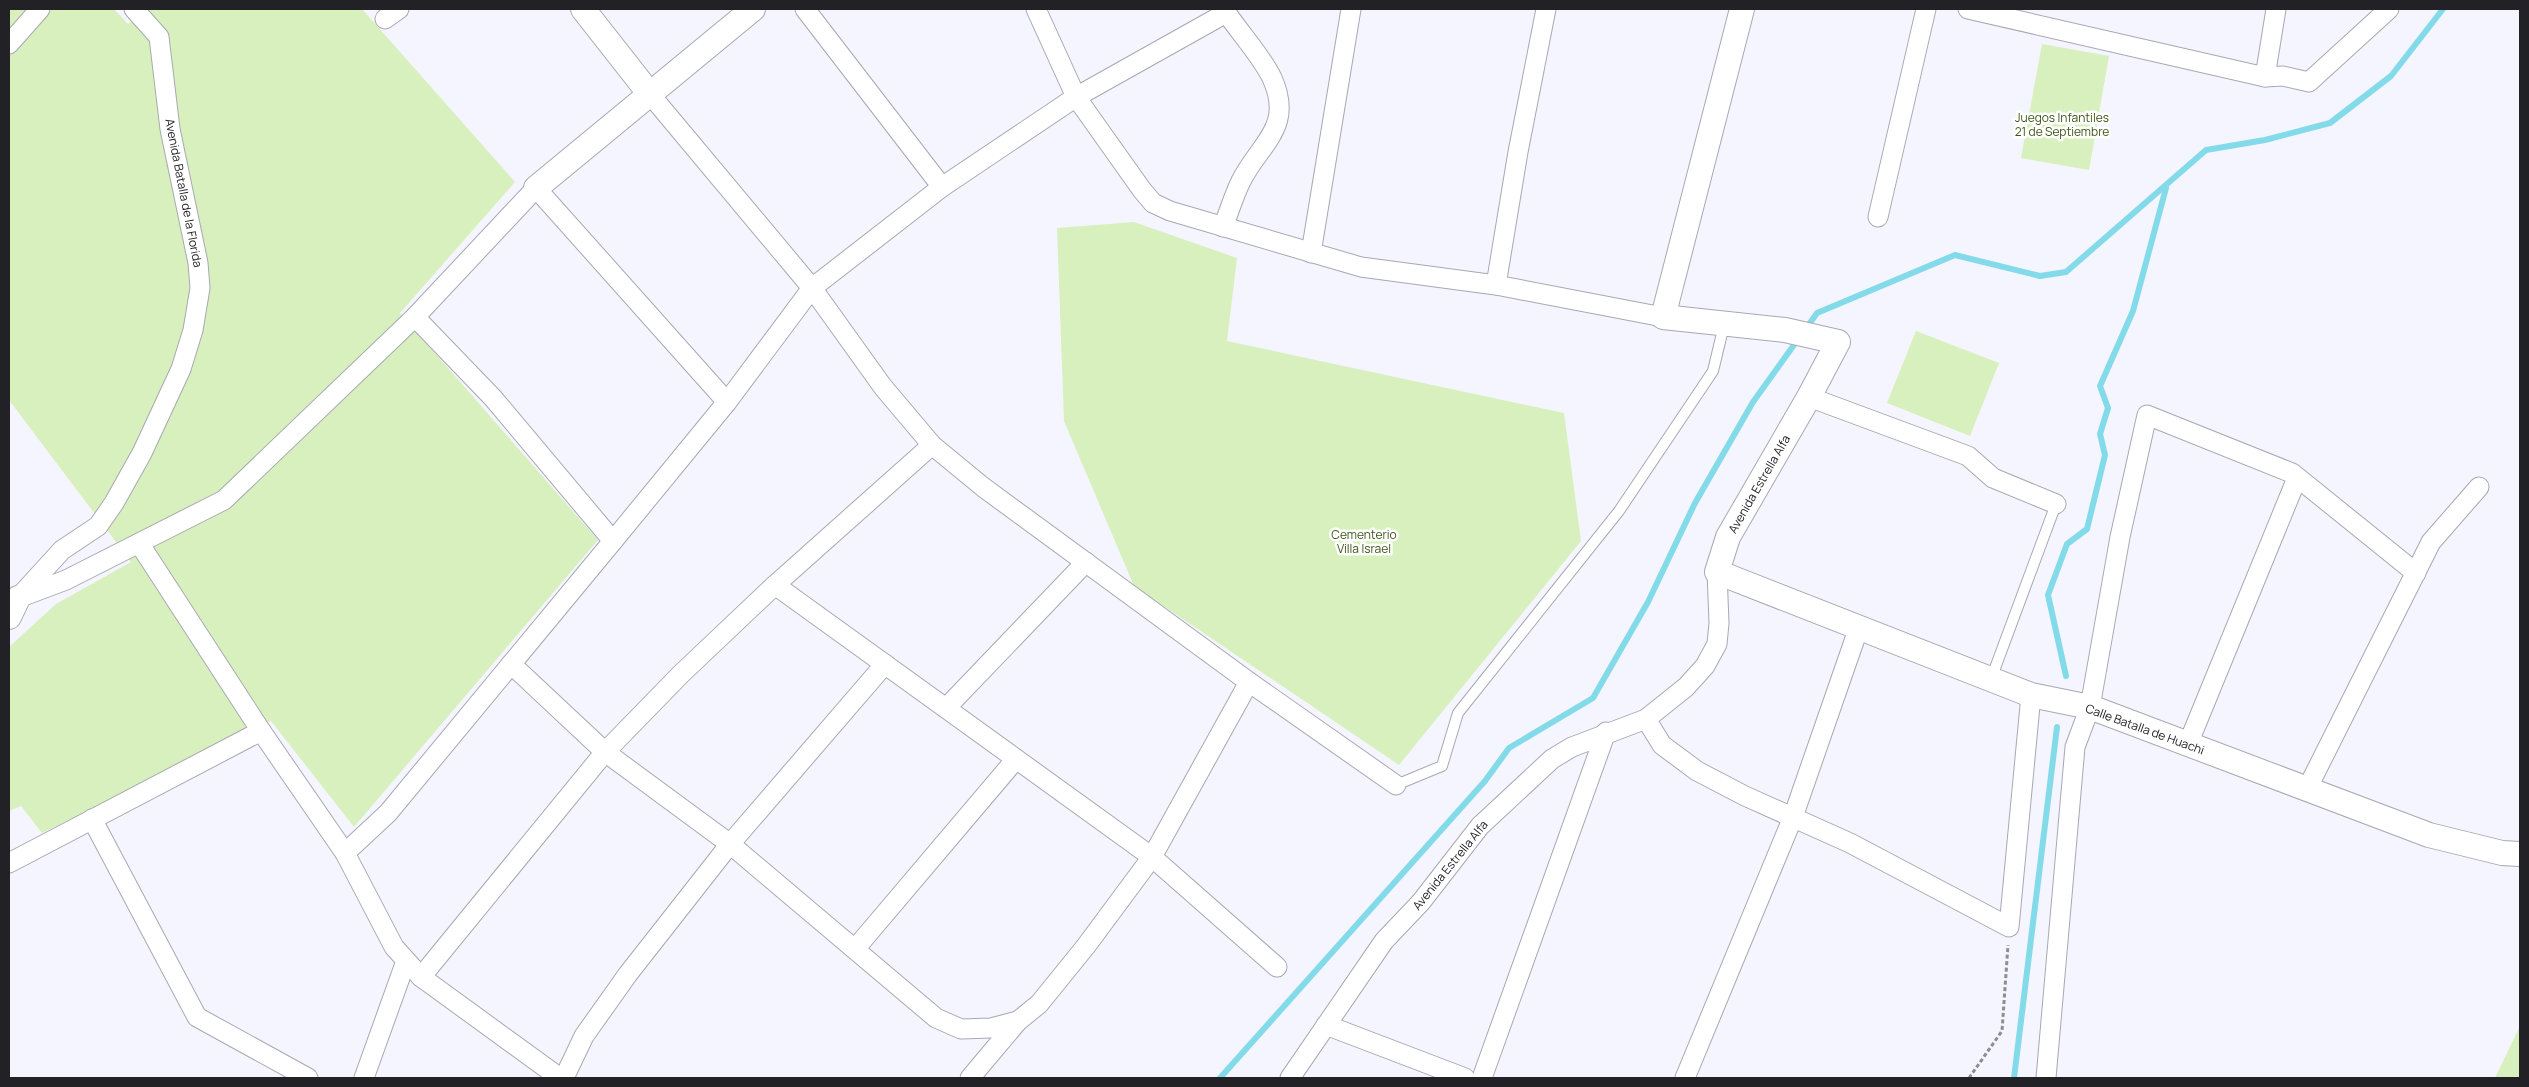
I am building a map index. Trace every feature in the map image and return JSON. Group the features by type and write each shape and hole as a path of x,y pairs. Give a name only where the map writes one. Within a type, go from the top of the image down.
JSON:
{"street":[{"path":"9,44 40,9"},
{"name":"Avenida Batalla de la Florida","path":"12,606 62,550 98,526 114,503 142,453 181,369 193,330 200,288 198,263 170,129 159,37 134,9"},
{"path":"583,9 649,93 812,288 883,387 932,445 983,487 1249,682 1396,786"},
{"path":"12,606 224,500 415,317 536,188 753,9"},
{"path":"805,9 942,187"},
{"path":"1036,9 1076,97 1153,203 1170,212 1361,267 1496,285 1663,317 1724,325"},
{"path":"1311,253 1351,9"},
{"path":"1496,285 1518,152 1546,9"},
{"path":"1663,317 1742,9"},
{"path":"1878,217 1926,9"},
{"path":"1968,9 2265,76 2283,76 2309,82 2389,9"},
{"path":"2265,76 2276,9"},
{"path":"345,853 388,813 613,541 727,402 812,288 942,187 1076,97 1225,11 1271,76 1279,99 1279,120 1267,145 1242,180 1223,227"},
{"path":"536,188 727,402"},
{"path":"415,317 493,398 613,541"},
{"name":"Avenida Estrella Alfa","path":"1290,1078 1384,940 1421,902 1480,826 1552,759 1572,747 1606,732 1646,719 1686,687 1705,666 1717,644 1719,623 1717,572 1728,537 1809,398 1827,339 1788,330 1724,325"},
{"path":"1809,398 1968,456 1993,478 2056,504"},
{"path":"2046,1078 2075,747 2090,708 2120,538 2147,415 2283,470 2297,478 2416,573"},
{"path":"421,977 605,752 681,674 775,584 932,445"},
{"path":"2188,744 2297,478"},
{"path":"2306,789 2431,542 2478,487"},
{"path":"139,543 261,731 345,853 394,947 421,977 560,1078"},
{"path":"946,708 1086,562"},
{"name":"Calle Batalla de Huachi","path":"1717,572 2031,694 2090,708 2429,835 2502,853 2520,854"},
{"path":"775,584 1152,857 1277,967"},
{"path":"1685,1078 1793,817 1859,627"},
{"path":"511,664 605,752 730,844 936,1018 961,1029 991,1028 1018,1021"},
{"path":"564,1078 584,1036 628,974 730,844 885,664"},
{"path":"970,1078 1018,1021 1039,1004 1086,946 1152,857 1249,682"},
{"path":"1646,719 1662,745 1698,770 1744,796 1850,843 2009,926 2031,694"},
{"path":"9,863 261,731"},
{"path":"1482,1078 1606,732"},
{"path":"855,949 1016,759"},
{"path":"92,819 197,1018 308,1078"},
{"path":"364,1078 406,961"},
{"path":"1326,1025 1466,1078"}],"lane":[{"path":"1396,786 1442,766 1458,713 1619,511 1712,371 1724,325"},
{"path":"1991,679 2056,504"}],"path":[{"path":"1969,1078 2002,1032 2009,926"}],"green space":[{"path":"9,9 114,9 128,24 147,9 362,9 515,182 400,313 598,540 354,827 271,721 42,833 21,806 9,811 9,647 56,604 131,562 9,400"},
{"name":"Juegos Infantiles 21 de Septiembre","path":"2042,44 2109,56 2089,170 2021,158"},
{"name":"Cementerio Villa Israel","path":"1134,222 1237,258 1227,341 1564,413 1581,541 1399,765 1134,586 1064,421 1057,228"},
{"path":"1916,331 1999,363 1970,436 1887,403"},
{"path":"2520,1026 2520,1078 2495,1078"}],"waterway":[{"path":"1805,330 1817,313 1955,255 2040,276 2066,272 2206,150 2265,140 2330,123 2391,76 2443,9"},
{"path":"2066,676 2048,595 2067,544 2087,529 2105,455 2100,434 2108,408 2100,386 2133,311 2166,188"},
{"path":"1220,1078 1485,781 1509,748 1593,698 1648,602 1695,503 1753,402 1799,338"},
{"path":"2014,1078 2057,727"}]}
